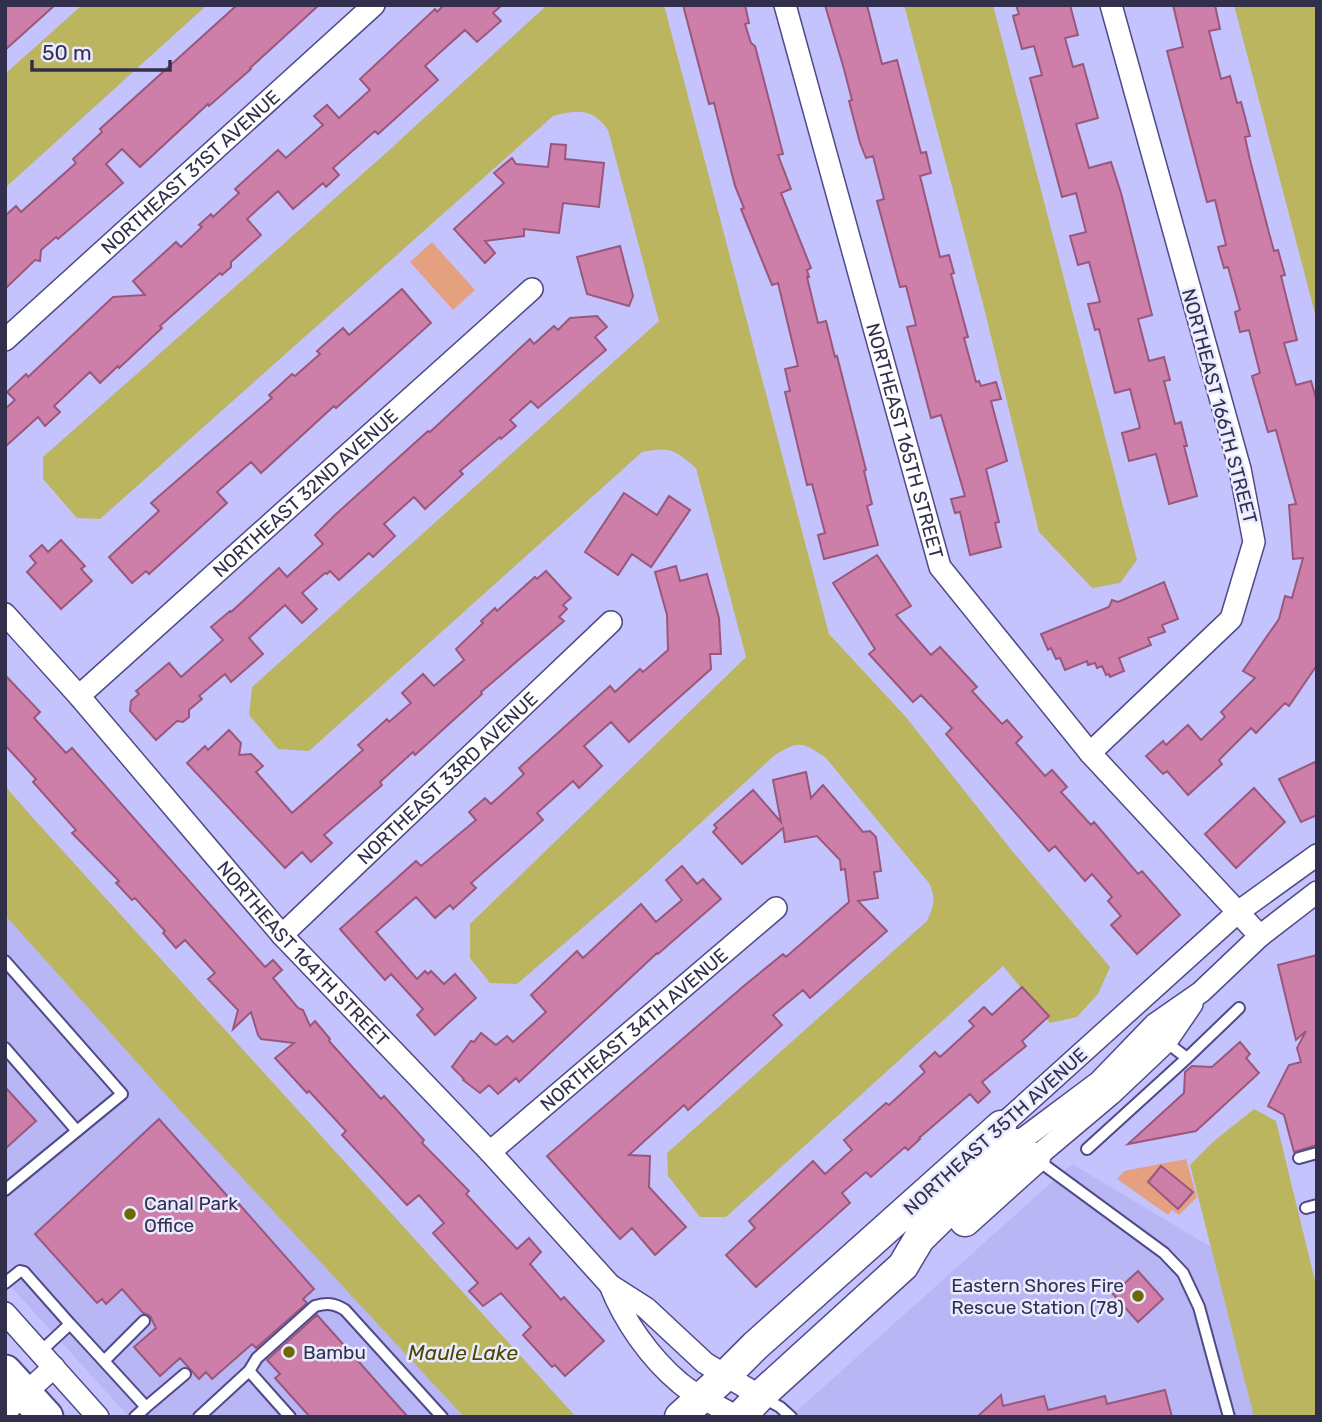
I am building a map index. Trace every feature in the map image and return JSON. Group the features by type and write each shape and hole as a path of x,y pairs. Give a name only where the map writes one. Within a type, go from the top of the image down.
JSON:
{"street":[{"name":"NORTHEAST 31ST AVENUE","path":"5,340 374,5"},
{"name":"NORTHEAST 165TH STREET","path":"785,5 940,567 1090,753 1260,936"},
{"name":"NORTHEAST 166TH STREET","path":"1090,753 1231,619 1254,542 1240,469 1111,5"},
{"name":"NORTHEAST 32ND AVENUE","path":"79,695 532,289"},
{"name":"NORTHEAST 164TH STREET","path":"5,614 79,695 282,935 490,1152 610,1285 646,1308 705,1363 726,1376 746,1410"},
{"name":"NORTHEAST 33RD AVENUE","path":"282,935 611,622"},
{"name":"NORTHEAST 35TH AVENUE","path":"746,1410 904,1266 930,1252 1017,1143 1238,912 1317,855"},
{"name":"NORTHEAST 35TH AVENUE","path":"680,1417 755,1346 1017,1143 1095,1065 1119,1059 1155,1024 1199,994 1260,936 1317,892"},
{"name":"NORTHEAST 34TH AVENUE","path":"490,1152 776,908"},
{"name":"NORTHEAST 35TH AVENUE","path":"1017,1143 1111,1094 1167,1042 1199,994"},
{"name":"NORTHEAST 164TH STREET","path":"610,1285 620,1310 653,1355 681,1384 703,1397 746,1410"},
{"path":"5,1313 98,1417"},
{"path":"17,1393 42,1354"},
{"path":"17,1393 42,1354"}],"lane":[{"path":"5,961 122,1094 5,1190"},
{"path":"1087,1149 1239,1008"},
{"path":"1167,1042 1186,1058"},
{"path":"5,1048 77,1131"},
{"path":"1017,1143 1164,1253 1183,1273 1199,1307 1229,1417"},
{"path":"1299,1158 1317,1153"},
{"path":"5,1283 20,1271 24,1272 146,1407"},
{"path":"199,1417 249,1371 257,1358 315,1306 325,1303 336,1304 345,1310 442,1417"},
{"path":"104,1361 144,1321"},
{"path":"42,1354 70,1324"},
{"path":"249,1371 290,1417"},
{"path":"135,1417 185,1374"},
{"path":"746,1410 780,1407 791,1417"}],"shaded area":[{"path":"432,242 475,290 453,310 410,262"},
{"path":"5,915 184,1115 464,1417 129,1417 5,1280"},
{"path":"1186,1159 1197,1197 1179,1215 1172,1210 1168,1215 1117,1179 1124,1171"},
{"path":"1072,1164 1211,1247 1254,1417 790,1417"}],"water":[{"path":"82,5 207,5 5,188 5,74"},
{"path":"547,5 664,5 829,634 905,716 1013,852 1110,967 1098,994 1077,1017 1050,1023 1003,966 726,1217 700,1217 668,1176 667,1153 927,921 933,906 933,893 929,883 826,758 801,745 775,755 637,881 517,984 490,983 470,958 470,924 746,657 696,468 672,451 659,449 642,452 309,751 278,749 249,715 252,687 659,321 608,130 602,123 584,112 553,116 100,519 77,518 43,479 43,457 386,153"},
{"path":"904,5 993,5 1137,560 1120,583 1092,588 1039,532 982,300"},
{"path":"1234,5 1317,5 1317,321"},
{"name":"Maule Lake","path":"5,786 576,1417 464,1417 184,1115 5,915"},
{"path":"1254,1109 1276,1121 1317,1289 1317,1417 1254,1417 1190,1165 1214,1141"}],"building":[{"path":"5,5 55,5 5,50"},
{"path":"237,5 319,5 140,167 122,149 106,164 123,183 58,239 56,237 41,250 40,261 35,260 5,289 5,216 16,206 21,212 76,163 73,159 102,132 100,129"},
{"path":"444,5 502,5 493,13 501,21 477,42 465,30 425,66 438,80 378,134 375,131 333,168 339,175 326,187 323,183 293,209 278,191 247,219 261,235 231,262 231,267 222,275 220,273 160,326 162,328 119,368 118,366 100,383 90,372 54,406 60,412 45,426 38,417 5,447 5,409 15,400 7,392 26,374 28,377 113,297 145,295 133,281 176,242 181,247 202,227 199,225 211,214 213,217 239,193 235,189 278,150 286,158 323,125 314,116 327,105 339,118 370,90 360,79 435,9 437,12"},
{"path":"683,5 745,5 749,23 745,24 751,43 755,46 783,154 778,155 791,189 781,193 811,268 807,270 807,277 818,323 826,321 835,357 837,356 866,470 864,471 872,504 867,506 878,545 824,559 818,535 825,533 812,484 807,485 785,392 790,391 785,369 798,366 778,283 772,285 741,209 744,208 735,186 714,103 709,104"},
{"path":"825,5 867,5 882,64 897,60 921,153 926,152 931,173 920,176 940,257 949,255 954,273 951,274 968,337 964,338 976,382 979,381 981,386 996,382 1001,399 991,401 1007,461 986,469 999,522 995,523 1001,547 970,555 960,512 955,513 951,499 965,496 941,415 931,418 907,327 916,325 906,286 900,287 877,201 884,199 873,156 866,158 860,143 849,101 852,100"},
{"path":"1016,5 1070,5 1078,35 1065,38 1073,67 1083,64 1098,118 1076,124 1089,168 1111,162 1152,315 1138,319 1149,361 1164,357 1170,380 1164,381 1175,424 1181,422 1187,446 1184,446 1197,496 1169,504 1156,454 1129,461 1122,433 1140,428 1130,389 1115,393 1099,329 1095,330 1088,304 1100,302 1089,262 1078,265 1070,236 1086,232 1076,193 1062,197 1030,78 1042,75 1034,46 1022,49 1013,16 1019,14"},
{"path":"1173,5 1215,5 1220,29 1209,31 1221,79 1230,76 1237,103 1241,102 1250,136 1245,137 1250,160 1274,251 1278,250 1285,275 1281,276 1297,340 1284,343 1296,385 1311,381 1317,402 1317,665 1289,706 1285,703 1256,733 1251,728 1219,760 1222,764 1188,795 1167,771 1163,774 1146,756 1163,741 1166,745 1188,725 1201,740 1225,717 1221,712 1255,678 1243,671 1279,619 1285,596 1292,598 1303,558 1293,559 1289,505 1296,504 1276,430 1268,432 1252,376 1260,373 1249,330 1240,332 1235,312 1240,310 1228,267 1224,268 1218,247 1226,245 1215,200 1207,202 1167,51 1183,47"},
{"path":"551,144 566,145 565,159 604,163 599,207 563,203 559,233 524,229 524,236 485,241 495,253 485,263 454,229 504,183 494,173 512,158 516,164 548,167"},
{"path":"620,246 633,296 629,306 587,294 577,257"},
{"path":"402,289 431,323 261,473 251,462 217,492 227,503 149,574 146,571 132,583 109,557 159,511 151,503 272,398 269,395 320,354 317,351 343,328 349,335"},
{"path":"597,316 607,327 595,337 606,350 538,408 531,401 510,420 516,426 460,471 463,474 425,509 414,497 384,524 395,536 373,557 369,553 339,580 330,571 325,573 302,593 317,609 302,623 285,605 249,638 263,654 231,682 225,674 199,696 202,699 189,710 189,717 183,722 177,721 156,740 130,711 131,701 139,694 136,691 169,663 181,677 223,640 211,627 279,568 287,577 323,544 315,535 335,515 530,339 534,344 554,326 558,330 570,318"},
{"path":"624,493 657,515 669,496 690,510 651,567 632,554 618,575 585,552"},
{"path":"61,540 85,566 81,569 92,581 61,609 27,572 36,563 30,556 42,545 48,552"},
{"path":"877,555 911,606 896,615 931,655 940,647 977,687 972,691 1002,724 1007,720 1022,737 1016,743 1045,776 1052,770 1067,787 1061,792 1091,825 1094,822 1138,874 1142,871 1180,915 1137,954 1111,925 1121,916 1108,901 1112,897 1092,874 1085,881 1055,846 1049,851 946,734 952,728 921,695 913,702 869,654 875,649 833,583"},
{"path":"676,566 680,581 707,574 719,618 721,654 710,654 711,669 629,742 611,722 584,746 602,766 579,788 573,781 537,813 543,820 471,883 476,888 453,909 450,905 435,918 416,897 376,932 417,979 425,971 428,974 431,971 444,984 455,974 476,998 435,1035 417,1015 423,1009 391,974 385,980 340,929 416,861 421,866 476,820 469,812 485,798 491,804 524,774 519,768 610,686 615,692 640,669 643,672 668,650 667,615 655,572"},
{"path":"546,571 571,598 563,605 567,609 559,617 564,621 481,692 482,694 415,755 413,752 380,782 382,785 324,835 332,843 311,862 302,852 285,868 187,763 205,746 208,750 229,730 241,743 239,755 251,754 263,766 256,772 292,813 363,750 358,745 387,719 389,722 411,703 402,693 423,674 434,686 464,660 456,649 483,623 481,621"},
{"path":"1164,582 1178,619 1162,625 1165,632 1148,638 1151,645 1119,658 1124,671 1110,677 1102,666 1097,668 1095,663 1088,665 1087,661 1065,670 1060,658 1056,659 1051,648 1048,650 1041,634 1109,607 1112,600 1118,602"},
{"path":"5,675 40,712 34,718 66,753 72,748 265,967 273,960 282,970 273,978 298,1008 303,1010 310,1026 315,1021 329,1041 381,1099 384,1096 424,1140 422,1143 469,1191 466,1194 517,1249 529,1238 541,1252 530,1264 561,1300 564,1297 604,1341 565,1376 555,1365 552,1367 523,1335 531,1327 501,1293 483,1306 469,1291 478,1283 433,1233 444,1223 419,1195 407,1205 342,1135 346,1131 275,1058 294,1043 261,1039 251,1012 233,1029 238,1010 208,979 215,973 185,940 176,948 163,933 165,931 135,898 132,900 116,883 119,881 72,833 76,830 33,782 36,779 5,745"},
{"path":"1317,761 1317,815 1301,822 1279,779"},
{"path":"806,772 811,798 823,785 863,832 870,831 876,837 881,871 874,872 878,898 858,901 887,931 810,998 803,990 773,1015 782,1025 688,1110 684,1105 629,1155 650,1156 649,1187 686,1227 655,1255 632,1228 620,1239 547,1156 745,985 783,954 786,957 849,902 845,869 841,870 840,860 817,836 785,842 783,828 742,864 713,832 717,828 714,825 753,790 781,822 773,780"},
{"path":"1254,788 1285,822 1236,868 1205,834"},
{"path":"682,866 697,884 703,879 721,899 657,953 519,1082 516,1078 498,1094 489,1085 480,1093 463,1080 452,1067 471,1041 474,1042 481,1033 496,1045 507,1036 513,1042 546,1012 531,995 577,951 583,958 641,904 656,922 682,900 666,880"},
{"path":"1317,955 1317,1145 1294,1152 1284,1115 1268,1106 1289,1065 1301,1062 1297,1048 1306,1031 1296,1040 1278,965"},
{"path":"1022,987 1049,1016 1022,1041 1026,1046 982,1082 990,1092 978,1103 970,1094 908,1150 905,1147 871,1177 866,1172 842,1193 850,1203 756,1287 726,1255 755,1228 749,1221 813,1161 825,1174 852,1150 844,1140 886,1103 889,1105 925,1072 920,1066 935,1052 940,1057 974,1026 969,1021 984,1007 992,1015"},
{"path":"1240,1042 1250,1054 1246,1058 1259,1073 1196,1131 1128,1144 1184,1093 1185,1072 1192,1066 1212,1067"},
{"path":"5,1087 36,1121 5,1149"},
{"path":"159,1119 314,1289 303,1299 307,1303 256,1348 252,1344 212,1379 206,1372 199,1379 180,1358 160,1376 134,1347 156,1328 150,1316 143,1313 122,1289 106,1304 102,1299 97,1303 35,1234"},
{"path":"1161,1166 1193,1192 1178,1209 1148,1182"},
{"name":"Eastern Shores Fire Rescue Station (78)","path":"1138,1271 1163,1299 1138,1322 1113,1294"},
{"path":"317,1315 408,1417 310,1417 275,1378 280,1374 267,1360"},
{"path":"1165,1390 1172,1417 977,1417 1001,1395 1003,1406 1044,1396 1048,1410 1105,1396 1107,1404"}],"place":[{"name":"Canal Park Office","path":"130,1214"},
{"name":"Eastern Shores Fire Rescue Station (78)","path":"1138,1296"},
{"name":"Bambu","path":"289,1352"}]}
